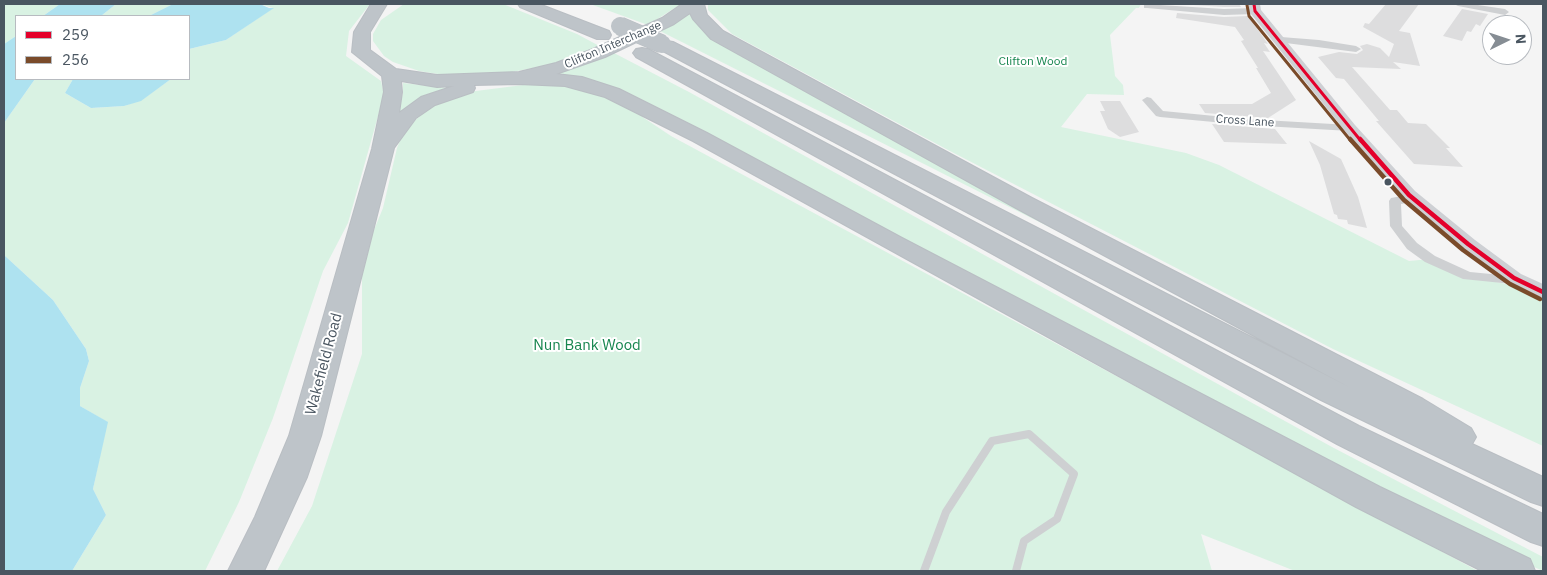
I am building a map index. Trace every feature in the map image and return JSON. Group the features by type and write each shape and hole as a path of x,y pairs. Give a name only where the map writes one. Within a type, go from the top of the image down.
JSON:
{"highway":[{"name":"Clifton Interchange","path":"394,4 375,11 362,32 361,52 391,74 437,81 510,79 562,66 599,53 668,21 692,4"},
{"path":"526,4 603,36 652,49 1332,392 1543,491"},
{"path":"565,4 620,26 652,49 1348,435 1543,531"},
{"path":"696,4 699,16 717,35 1024,203 1412,407 1543,491"},
{"name":"Wakefield Road","path":"246,571 270,524 300,449 383,148 393,92 391,74"},
{"path":"510,79 565,80 582,83 612,93 700,137 902,248 1368,497 1518,571"},
{"name":"Wakefield Road","path":"383,148 409,114 428,101 453,91 510,79"}],"street":[{"path":"1458,4 1505,12"},
{"path":"1144,5 1224,12 1254,7 1350,128 1413,198 1468,244 1522,281 1543,292"},
{"path":"1281,40 1319,43 1356,49"},
{"name":"Cross Lane","path":"1147,100 1160,114 1246,122 1350,128"},
{"path":"1413,198 1395,200 1396,226 1412,246 1430,259 1468,276 1522,281"}],"lane":[{"path":"924,571 946,512 992,441 1029,434 1074,474 1057,519 1024,541 1016,571"}],"green space":[{"path":"4,4 60,4 44,15 15,15 15,37 4,44"},
{"path":"116,4 173,4 151,15 102,15"},
{"path":"260,4 370,4 349,31 346,56 381,81 384,95 348,223 323,271 273,418 239,502 205,571 72,571 106,515 93,489 107,422 80,406 80,388 89,361 86,349 53,300 4,255 4,123 34,80 72,80 65,93 91,108 124,106 143,99 170,80 190,80 190,49 226,40 273,8"},
{"path":"404,4 503,4 577,34 603,48 569,61 507,73 444,75 419,71 393,62 384,56 373,41 373,34 381,20"},
{"path":"590,4 681,4 648,25"},
{"name":"Clifton Wood","path":"708,4 1141,4 1110,35 1115,76 1123,85 1124,95 1087,94 1061,127 1186,153 1219,165 1409,261 1430,259 1468,276 1525,288 1543,297 1543,446 1333,349 948,150 732,34 708,10"},
{"path":"691,12 693,17 1190,298 658,30"},
{"path":"614,53 689,92 1332,447 1543,557 1543,571 1492,548 1371,487 706,134 552,75"},
{"path":"403,83 449,88 419,100 398,113 403,93"},
{"name":"Nun Bank Wood","path":"563,84 606,95 637,111 671,136 1478,571 1295,571 1201,534 1212,571 277,571 312,506 362,354 362,259 383,208 401,138 407,128 423,113 441,102 468,92 523,85"}],"water":[{"path":"60,4 116,4 102,15 44,15"},
{"path":"173,4 260,4 274,8 226,40 190,49 190,15 151,15"},
{"path":"15,37 15,80 34,80 4,123 4,44"},
{"path":"72,80 170,80 141,101 124,106 91,108 65,93"},
{"path":"4,255 53,300 86,349 89,361 80,388 80,406 108,422 93,489 106,515 72,571 4,571"}],"building":[{"path":"1178,4 1239,4 1241,7 1224,7"},
{"path":"1386,4 1419,4 1399,31 1410,33 1420,66 1393,62 1401,69 1352,67 1390,110 1397,110 1408,123 1426,124 1450,148 1446,148 1463,167 1414,164 1376,121 1379,121 1344,79 1336,78 1318,57 1339,52 1357,54 1363,50 1360,46 1367,44 1380,48 1389,57 1394,44 1363,27 1365,23 1369,24"},
{"path":"1462,9 1488,14 1482,15 1480,26 1476,24 1471,32 1467,31 1462,41 1443,36"},
{"path":"1177,13 1224,17 1248,16 1268,44 1264,43 1270,52 1263,51 1296,100 1268,118 1205,113 1199,104 1252,104 1271,93 1241,41 1244,40 1235,27 1176,18"},
{"path":"1100,101 1120,101 1139,132 1120,137 1108,129 1100,111 1105,111"},
{"path":"1212,124 1275,129 1287,144 1224,142"},
{"path":"1309,141 1341,159 1358,197 1367,228 1348,224 1347,220 1338,219 1337,215 1334,214 1320,165"}],"transit line":[{"name":"259","path":"1254,4 1255,11 1350,128 1409,195 1468,244 1514,278 1543,292"},
{"name":"256","path":"1247,5 1249,16 1344,133 1404,200 1463,250 1510,284 1540,299"}]}
